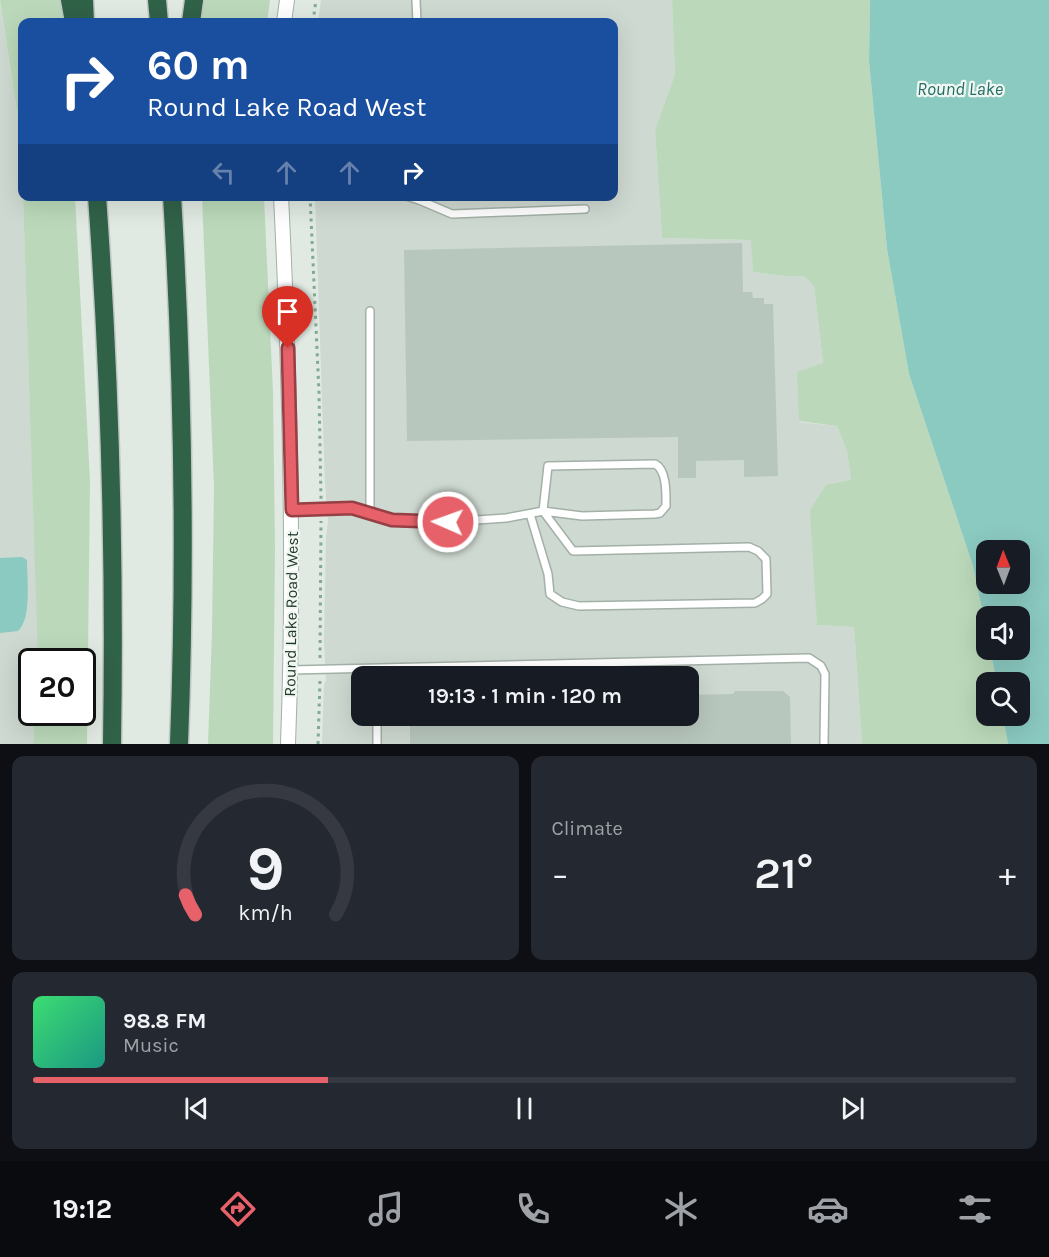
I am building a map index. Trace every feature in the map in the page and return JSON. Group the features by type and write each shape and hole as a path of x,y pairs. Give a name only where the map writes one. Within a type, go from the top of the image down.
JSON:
{"highway":[{"path":"70,0 73,18"},
{"path":"84,0 85,18"},
{"path":"157,0 159,18"},
{"path":"192,18 194,0"},
{"path":"97,201 111,461 114,574 112,744"},
{"path":"172,201 177,284 183,507 179,744"},
{"path":"177,284 181,201"}],"street":[{"path":"285,18 287,0"},
{"name":"Round Lake Road West","path":"281,201 289,370 292,510 288,744"}],"lane":[{"path":"416,0 417,18"},
{"path":"425,201 452,214 585,209"},
{"path":"370,310 370,513"},
{"path":"292,510 352,508 392,520 448,522 506,518 543,511 582,516 660,513 666,506 662,472 660,466 646,463 548,466 543,511 573,551 749,547 758,550 766,559 767,594 755,603 579,606 562,602 550,594 548,574 530,514"},
{"path":"579,666 809,658 821,666 825,674 824,744"},
{"path":"291,670 351,672"},
{"path":"377,726 378,744"}],"path":[{"path":"314,18 316,0"},
{"path":"310,201 319,393 321,509 318,744"}],"shaded area":[{"path":"321,0 672,0 675,74 655,130 662,238 752,240 753,272 804,276 814,286 823,364 799,422 837,426 847,451 851,480 817,625 854,627 862,744 322,744 326,680 324,642 328,522 315,201 618,201 618,18 319,18"},
{"path":"0,2 18,119 18,201 23,201 38,648 18,648 18,726 34,726 33,744 0,744"}],"green space":[{"path":"0,0 62,0 64,18 18,18 18,118"},
{"path":"202,0 270,0 268,18 200,18"},
{"path":"672,0 870,0 869,61 887,249 909,374 973,566 976,594 979,594 981,606 976,606 976,660 992,660 995,672 976,672 976,726 1005,726 1008,744 862,744 854,627 817,625 810,510 826,485 851,480 847,451 837,426 799,421 797,372 823,363 814,286 804,276 753,272 751,240 662,238 655,130 675,74"},
{"path":"23,201 75,201 90,481 88,648 38,648"},
{"path":"202,201 264,201 273,392 275,548 273,744 208,744 214,487"},
{"path":"34,726 87,726 87,744 33,744"}],"water":[{"name":"Round Lake","path":"870,0 1049,0 1049,744 1008,744 1005,726 1030,726 1030,672 995,672 992,660 1030,660 1030,606 981,606 979,594 1030,594 1030,540 976,540 976,580 909,374 887,249 869,61"},
{"path":"22,557 27,560 28,598 25,617 18,631 0,633 0,558"}],"building":[{"path":"742,243 743,292 752,292 753,298 764,298 764,304 773,304 778,476 744,477 744,460 696,461 696,478 678,478 678,437 407,441 404,250"},
{"path":"735,691 783,691 790,697 791,744 410,744 410,726 699,726 699,695 733,694"}],"route":[{"path":"288,348 292,510 352,508 392,520 448,522"}]}
